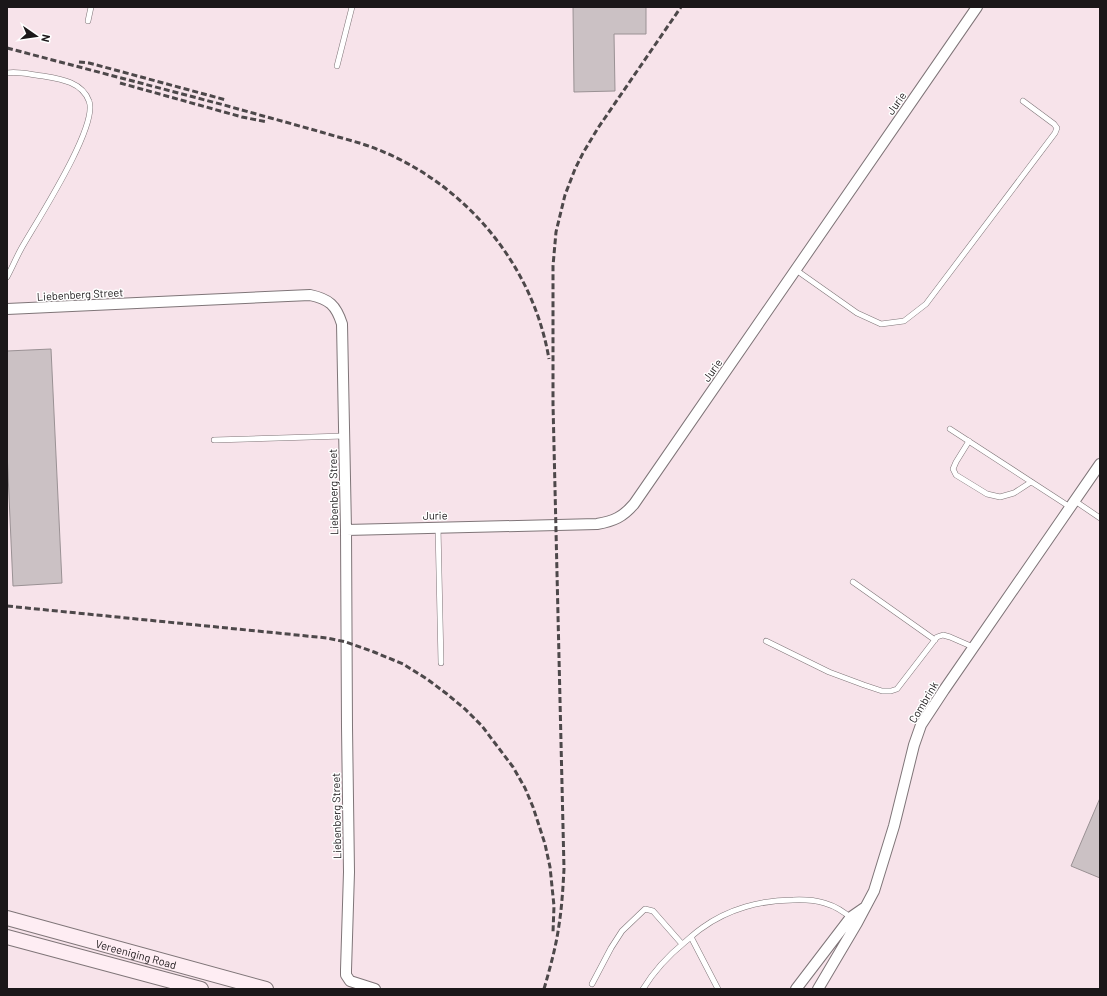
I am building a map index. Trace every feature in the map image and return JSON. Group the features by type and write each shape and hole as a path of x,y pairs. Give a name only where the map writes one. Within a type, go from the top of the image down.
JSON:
{"main road":[{"name":"Vereeniging Road","path":"7,918 266,989"},
{"name":"Vereeniging Road","path":"7,937 201,989"}],"street":[{"name":"Jurie","path":"346,530 597,524 618,518 628,511 977,7"},
{"name":"Liebenberg Street","path":"7,309 310,295 321,298 332,305 339,314 342,324 346,530 349,872 346,975 350,981 375,989"},
{"name":"Combrink","path":"854,920 865,907 874,891 894,826 914,745 921,726 931,709 1100,464"},
{"path":"798,987 854,920"},
{"path":"818,989 854,920"}],"lane":[{"path":"88,21 91,7"},
{"path":"337,66 352,7"},
{"path":"7,73 53,78 74,84 83,91 90,102 89,118 70,166 7,277"},
{"path":"796,270 857,313 881,324 904,321 926,304 1055,133 1057,128 1054,124 1023,102"},
{"path":"950,429 1031,482 1100,518"},
{"path":"214,440 344,436"},
{"path":"969,441 953,469 956,475 987,494 1000,497 1014,493 1031,482"},
{"path":"438,527 441,663"},
{"path":"853,582 935,640"},
{"path":"766,641 836,674 864,686 882,691 897,689 937,637 943,635 950,637 973,648"},
{"path":"643,989 650,977 682,944 702,928 720,917 737,910 760,903 785,900 818,901 831,904 854,920"},
{"path":"592,984 622,931 645,909 653,911 682,944"},
{"path":"691,937 718,989"}],"shaded area":[{"path":"7,7 1100,7 1100,989 7,989"}],"building":[{"path":"573,7 646,7 646,34 614,34 615,91 574,92"},
{"path":"51,349 62,583 13,586 7,451 7,351"},
{"path":"1100,798 1100,878 1071,866"}],"railway":[{"path":"544,989 558,933 562,904 564,869 553,404 553,266 556,232 565,195 583,153 598,128 681,7"},
{"path":"7,48 224,105 357,142 379,150 411,165 440,184 467,207 491,232 511,261 528,292 541,324 549,359"},
{"path":"79,62 89,63 226,100"},
{"path":"120,83 242,117 267,122"},
{"path":"7,606 327,638 346,642 403,664 447,694 482,726 513,767 525,788 545,844 550,867 554,906 553,932"}]}
